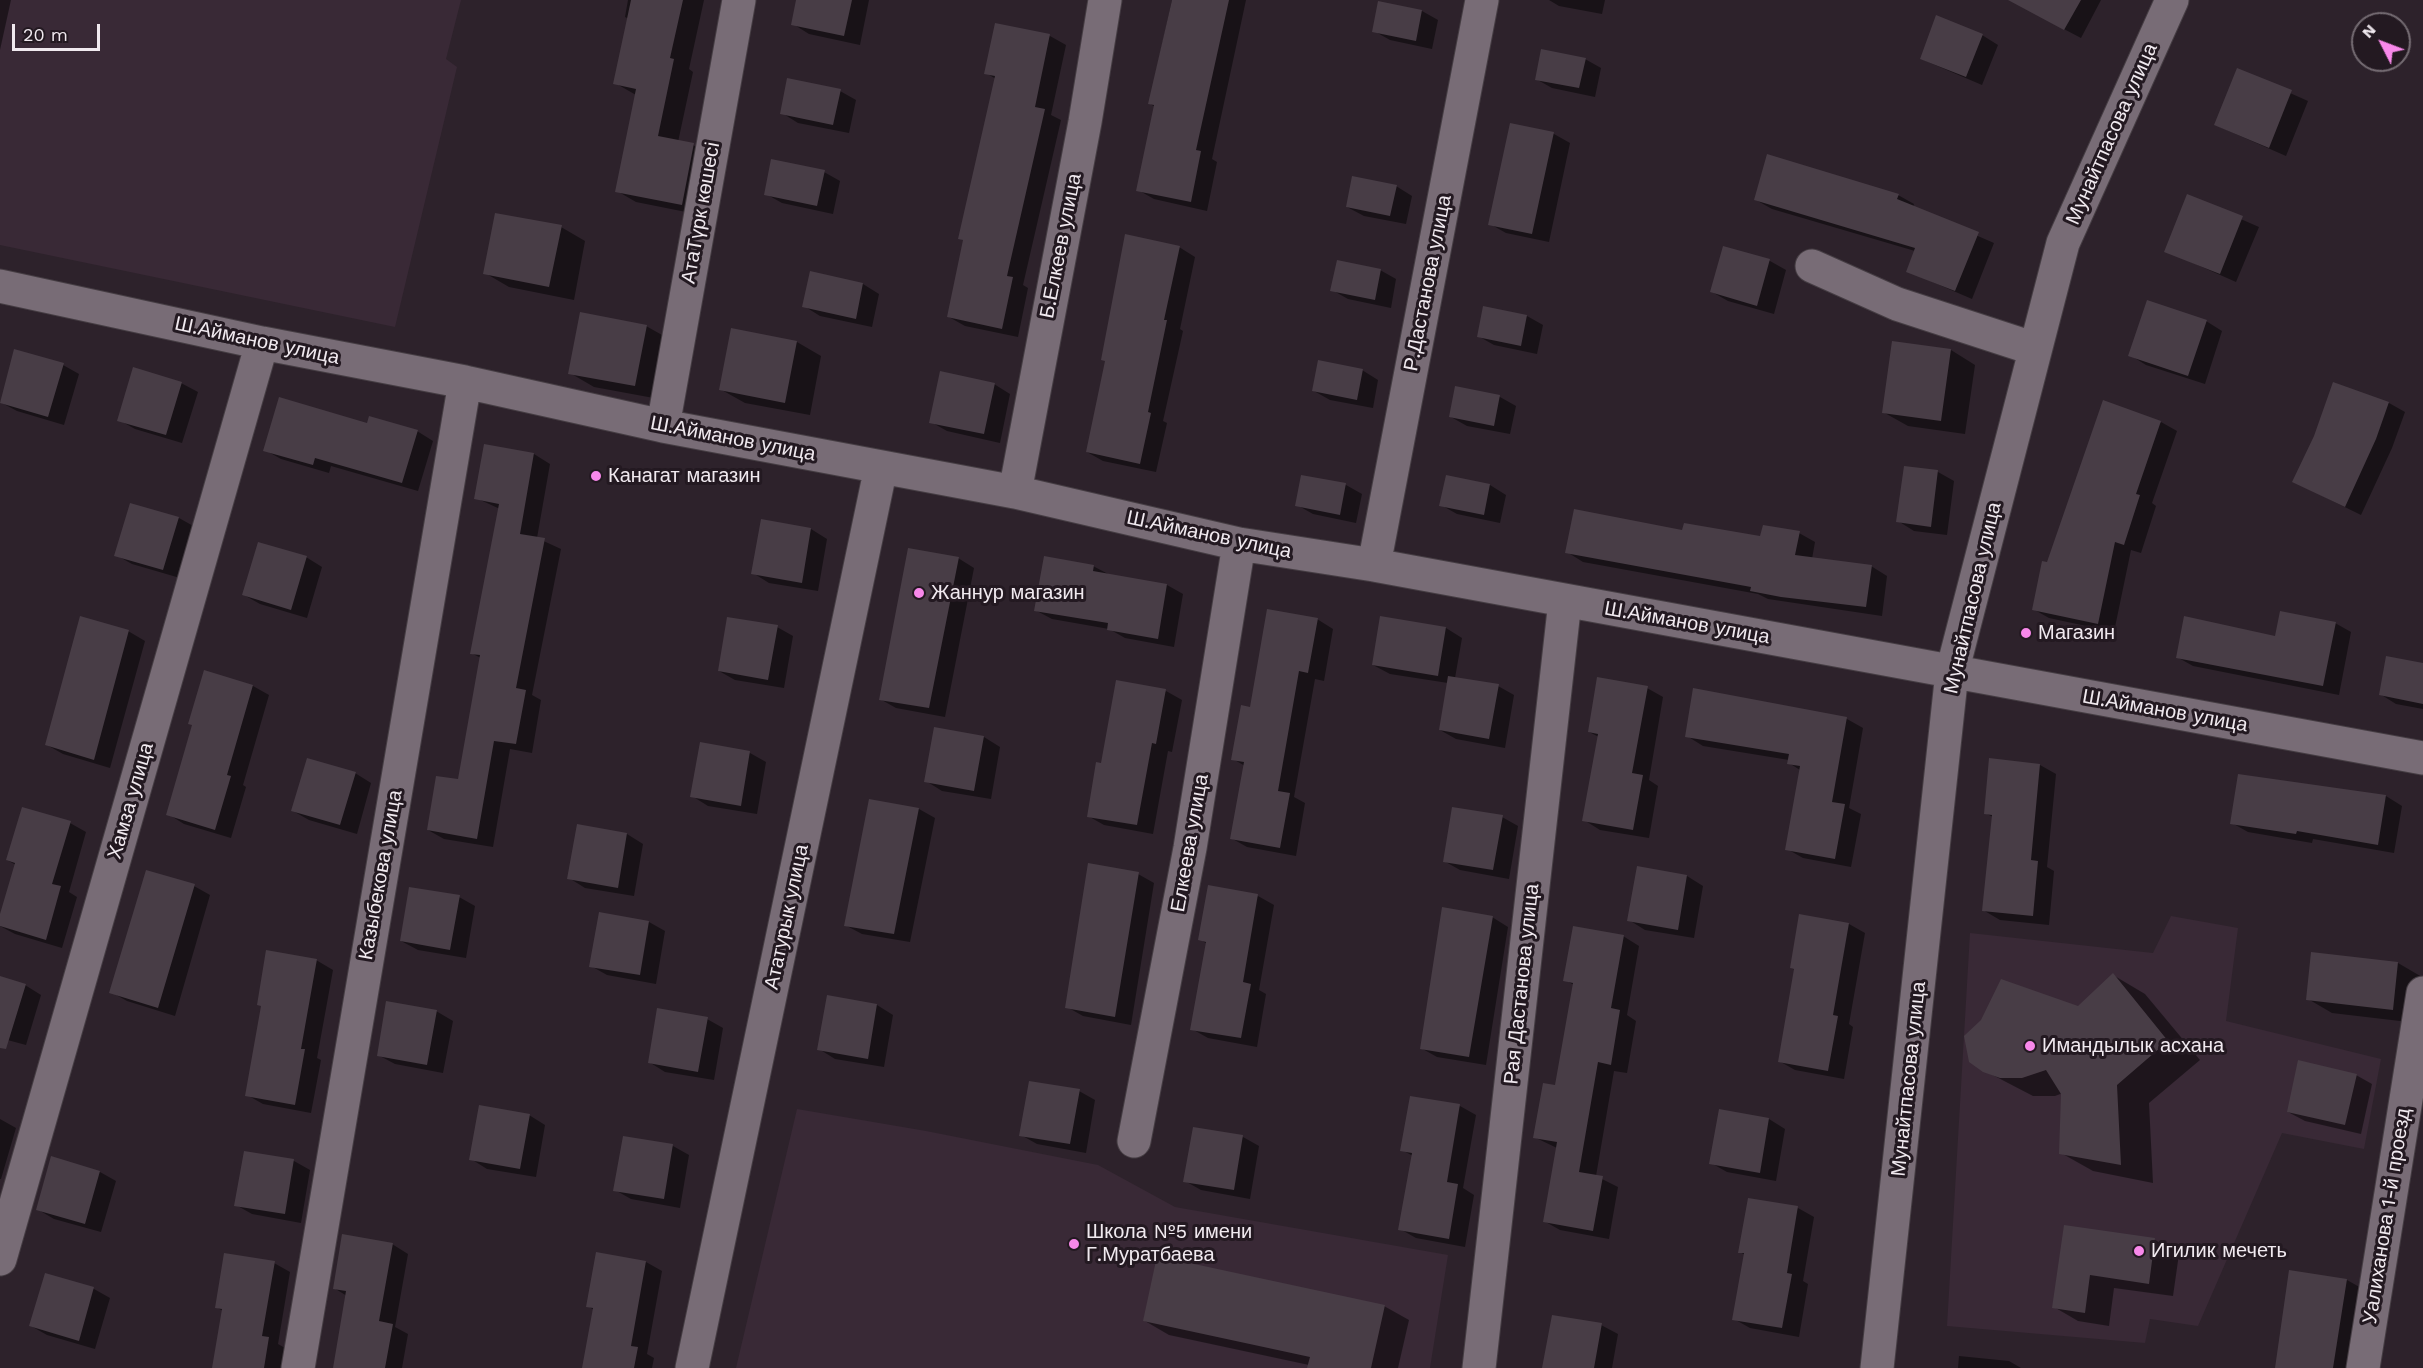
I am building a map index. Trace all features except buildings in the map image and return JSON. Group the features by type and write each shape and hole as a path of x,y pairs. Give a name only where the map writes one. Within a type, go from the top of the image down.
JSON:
{"street":[{"name":"АтаТүрк көшесі","path":"663,426 739,0"},
{"name":"Б.Елкеев улица","path":"1015,492 1085,122 1105,0"},
{"name":"Р.Дастанова улица","path":"1374,565 1482,0"},
{"name":"Мунайтпасова улица","path":"1877,1368 1952,672 2063,243 2172,0"},
{"path":"1812,266 1897,304 2035,349"},
{"name":"Ш.Айманов улица","path":"0,286 262,343 465,382 663,426 1015,492 1239,544 1374,565 2423,758"},
{"name":"Хамза улица","path":"0,1259 262,343"},
{"name":"Казыбекова улица","path":"298,1368 465,382"},
{"name":"Ататурык улица","path":"692,1368 881,467"},
{"name":"Елкеева улица","path":"1134,1141 1190,849 1239,544"},
{"name":"Рая Дастанова улица","path":"1479,1368 1565,601"},
{"name":"Уалиханова 1-й проезд","path":"2363,1368 2423,993"}],"shaded area":[{"path":"0,0 461,0 446,59 457,67 395,327 0,245"},
{"path":"2171,916 2238,928 2226,1021 2381,1059 2364,1149 2282,1133 2198,1326 2150,1319 2145,1343 1947,1326 1970,933 2153,953"},
{"name":"Школа №5 имени Г.Муратбаева","path":"797,1109 926,1131 1098,1165 1175,1207 1448,1255 1430,1368 736,1368"}],"place":[{"name":"Канагат магазин","path":"596,476"},
{"name":"Жаннур магазин","path":"919,593"},
{"name":"Магазин","path":"2026,633"},
{"name":"Имандылык асхана","path":"2030,1046"},
{"name":"Школа №5 имени Г.Муратбаева","path":"1074,1244"},
{"name":"Игилик мечеть","path":"2139,1251"}]}
